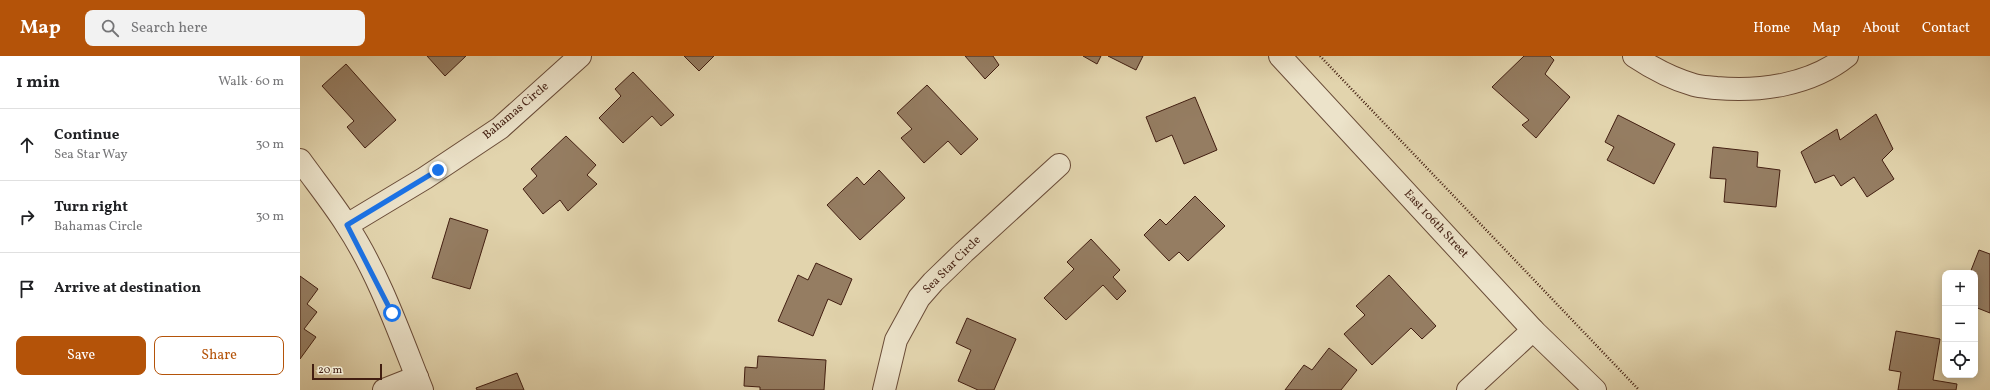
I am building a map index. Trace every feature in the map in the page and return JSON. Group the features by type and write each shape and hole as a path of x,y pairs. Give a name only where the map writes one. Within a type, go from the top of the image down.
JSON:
{"street":[{"name":"Bahamas Circle","path":"347,225 425,178 500,128 580,56"},
{"name":"East 106th Street","path":"1280,56 1533,330 1595,390"},
{"path":"1634,56 1651,67 1695,86 1733,90 1789,84 1822,70 1847,56"},
{"path":"300,160 347,225 392,313 419,384 384,390"},
{"name":"Sea Star Circle","path":"884,390 896,340 919,298 932,282 1059,165"},
{"path":"1468,390 1533,330"}],"path":[{"path":"1320,56 1639,390"}],"building":[{"path":"427,56 466,56 445,76"},
{"path":"684,56 714,56 699,71"},
{"path":"965,56 993,56 999,65 985,79"},
{"path":"1083,56 1101,56 1097,64"},
{"path":"1108,56 1143,56 1136,70"},
{"path":"1524,56 1550,56 1554,60 1545,74 1570,97 1536,138 1522,125 1529,120 1492,87"},
{"path":"346,64 396,120 365,148 347,127 354,121 322,86"},
{"path":"633,72 674,115 661,126 652,116 623,143 599,118 621,96 615,89"},
{"path":"927,85 978,139 961,155 948,141 924,163 901,138 912,129 897,113"},
{"path":"1195,97 1217,150 1184,164 1172,135 1156,142 1146,117"},
{"path":"1876,114 1893,149 1882,160 1894,179 1867,197 1854,177 1841,186 1834,175 1815,183 1801,152 1837,129 1840,140"},
{"path":"1618,115 1675,144 1654,184 1607,160 1614,147 1605,142"},
{"path":"566,136 596,165 587,175 597,184 568,211 560,200 543,214 523,189 537,176 531,169"},
{"path":"1713,147 1758,152 1757,167 1780,170 1776,207 1724,202 1726,179 1710,178"},
{"path":"879,170 905,198 860,240 827,205 857,177 864,185"},
{"path":"1195,196 1225,226 1188,261 1179,252 1169,261 1144,235 1160,219 1166,225"},
{"path":"450,218 488,230 470,289 432,278"},
{"path":"1091,239 1120,270 1113,277 1126,291 1117,300 1103,285 1066,320 1044,298 1074,269 1067,262"},
{"path":"1979,250 1990,254 1990,313 1978,308 1978,270 1971,270"},
{"path":"816,263 852,279 841,305 828,299 813,336 778,321 798,275 808,280"},
{"path":"1389,275 1436,326 1422,339 1411,328 1372,365 1344,334 1365,315 1356,306"},
{"path":"300,276 318,289 307,304 317,312 304,329 316,337 300,359"},
{"path":"967,318 1016,339 994,390 978,390 958,381 971,350 956,343"},
{"path":"1896,331 1940,339 1933,380 1957,384 1956,390 1898,390 1901,372 1889,370"},
{"path":"1329,348 1357,370 1341,390 1285,390 1304,365 1312,370"},
{"path":"758,356 826,360 824,390 760,390 760,387 744,386 745,367 757,368"},
{"path":"517,373 524,390 477,390 476,388"}],"route":[{"path":"392,313 347,225 438,170"}]}
